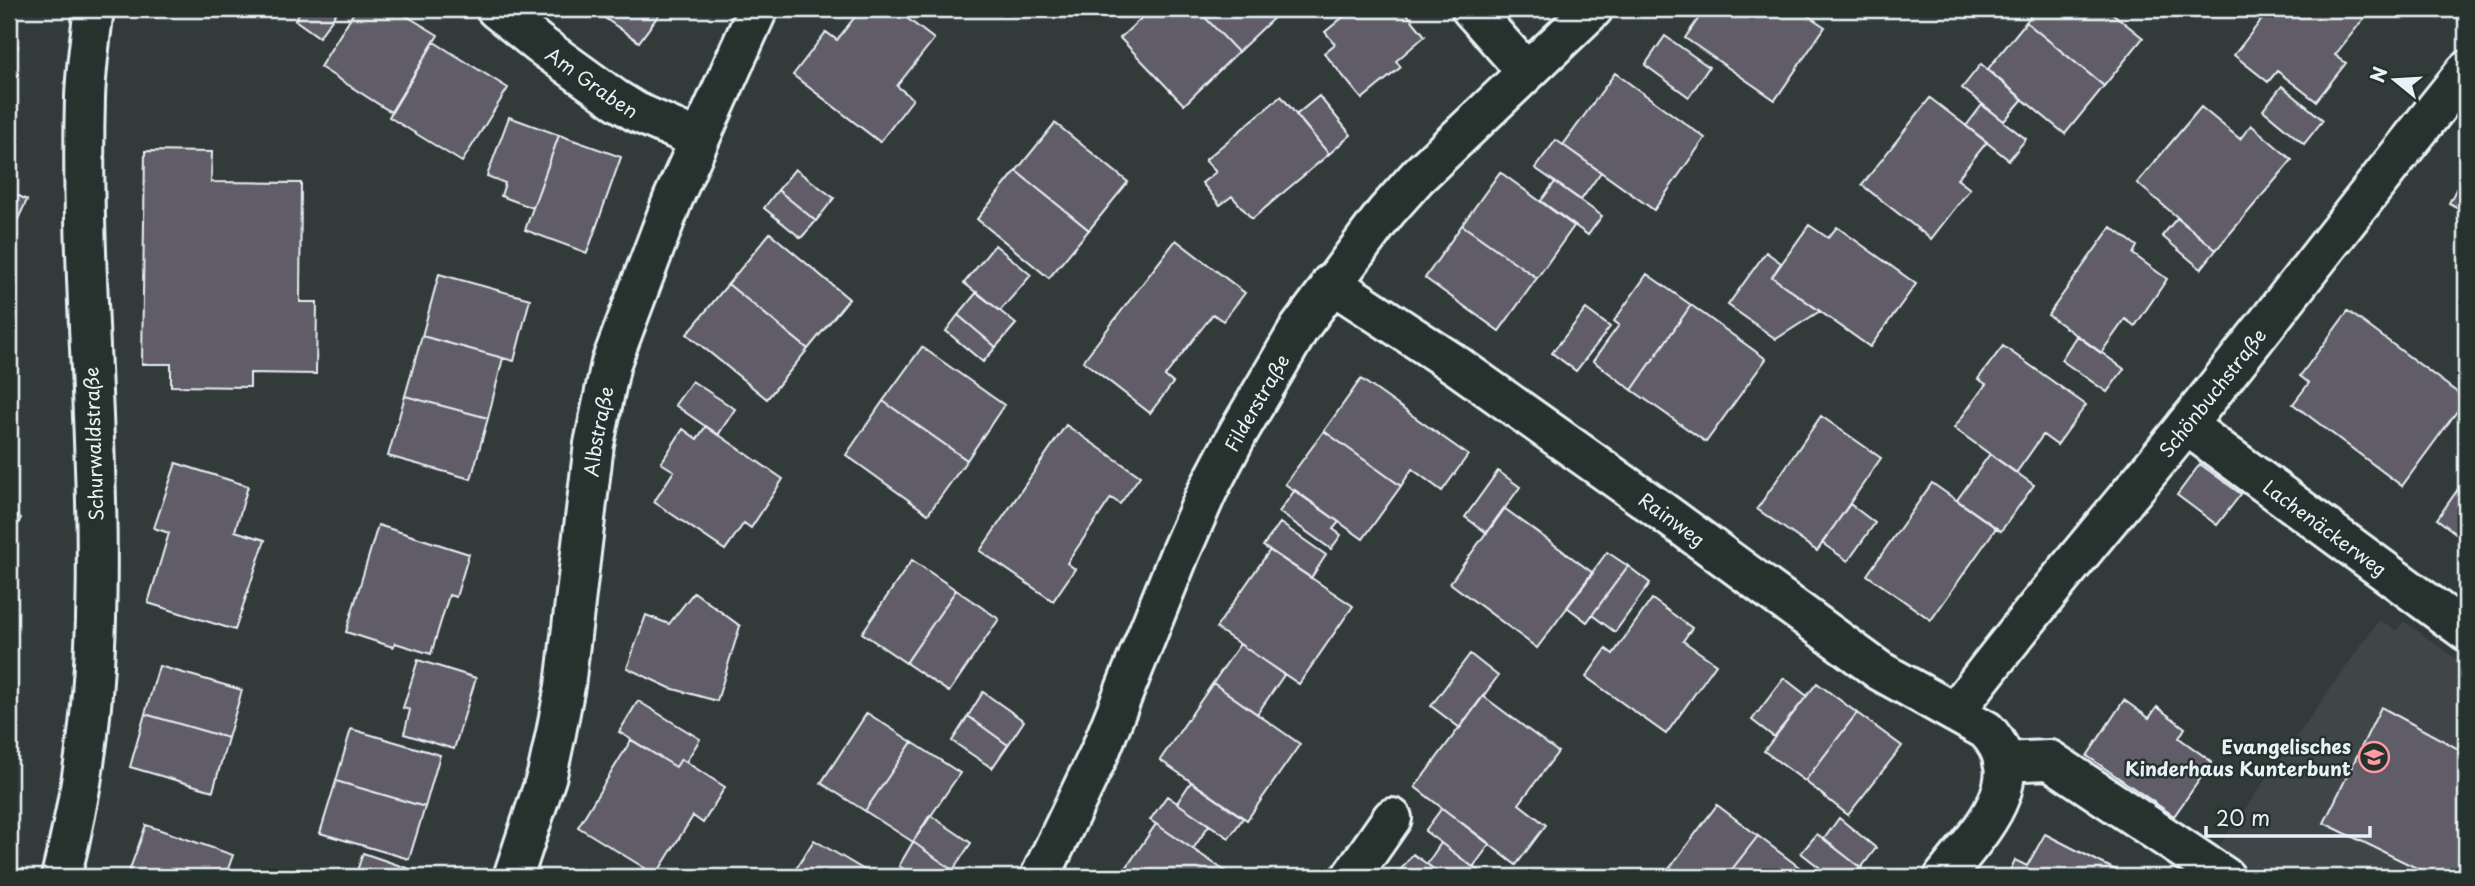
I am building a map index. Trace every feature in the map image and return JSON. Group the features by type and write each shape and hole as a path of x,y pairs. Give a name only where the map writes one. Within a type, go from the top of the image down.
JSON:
{"street":[{"name":"Schurwaldstraße","path":"61,877 85,759 94,642 95,461 85,97 94,9"},
{"name":"Am Graben","path":"496,9 615,99 636,112 698,139"},
{"name":"Albstraße","path":"513,877 547,775 565,686 593,455 611,363 698,139 758,9"},
{"path":"1471,9 1526,71"},
{"name":"Filderstraße","path":"1040,877 1099,754 1207,492 1299,329 1386,212 1418,176 1593,9"},
{"name":"Schönbuchstraße","path":"1955,712 1998,654 2186,425 2466,71"},
{"name":"Rainweg","path":"1331,283 1500,396 1656,506 1880,671 1986,730 1994,738 2003,762"},
{"name":"Lachenäckerweg","path":"2186,425 2466,631"},
{"path":"1944,877 2000,800 2005,775 2003,762 2050,760 2225,877"},
{"path":"1351,877 1392,818"}],"shaded area":[{"name":"Evangelisches Kinderhaus Kunterbunt","path":"2379,620 2396,631 2404,621 2466,666 2466,853 2453,877 2260,877 2218,847"}],"building":[{"path":"302,9 339,9 319,37 295,20"},
{"path":"356,9 395,9 438,35 391,112 320,67"},
{"path":"592,9 663,9 639,42"},
{"path":"861,9 895,9 934,39 897,86 913,99 880,142 793,75 826,32 837,40"},
{"path":"1151,9 1197,9 1238,52 1184,105 1120,38"},
{"path":"1197,9 1283,9 1238,52"},
{"path":"1353,9 1403,9 1425,36 1396,61 1401,67 1362,99 1324,53 1335,44 1325,32"},
{"path":"1705,9 1798,9 1825,27 1775,100 1685,38"},
{"path":"2036,9 2107,9 2143,38 2104,86 2026,22"},
{"path":"2270,9 2365,9 2369,12 2335,55 2346,63 2316,101 2277,71 2268,82 2234,55"},
{"path":"2026,22 2104,86 2065,134 1987,70"},
{"path":"1665,36 1709,67 1689,97 1645,65"},
{"path":"9,41 18,46 9,61"},
{"path":"434,42 508,88 462,162 389,117"},
{"path":"1981,64 2023,99 2004,121 1962,88"},
{"path":"1615,73 1705,138 1654,210 1563,145"},
{"path":"2282,86 2323,120 2304,144 2263,110"},
{"path":"1281,96 1329,154 1252,219 1232,196 1220,205 1202,183 1216,172 1205,160"},
{"path":"1319,96 1351,135 1329,154 1296,115"},
{"path":"1930,98 1987,142 1957,179 1970,189 1931,239 1862,185"},
{"path":"1982,105 2026,139 2009,160 1966,126"},
{"path":"2201,107 2240,139 2251,125 2292,160 2216,250 2137,183"},
{"path":"509,117 559,135 533,208 501,196 505,183 487,176"},
{"path":"1055,123 1128,182 1089,230 1016,171"},
{"path":"559,135 621,157 587,253 525,230"},
{"path":"1556,140 1601,172 1581,200 1535,168"},
{"path":"145,151 212,152 211,182 301,183 300,302 317,302 316,374 250,373 250,387 171,386 171,364 142,364"},
{"path":"795,169 834,198 816,221 778,190"},
{"path":"2466,170 2466,212 2449,203"},
{"path":"1016,171 1089,230 1049,278 977,219"},
{"path":"1500,172 1574,226 1537,278 1462,225"},
{"path":"1555,182 1602,216 1588,235 1541,201"},
{"path":"778,190 816,221 801,238 764,208"},
{"path":"9,191 27,200 9,238"},
{"path":"2177,218 2216,250 2201,269 2162,236"},
{"path":"1462,225 1537,278 1499,331 1425,278"},
{"path":"1809,225 1828,238 1837,227 1916,284 1870,347 1772,277"},
{"path":"2111,227 2137,246 2133,254 2167,279 2135,326 2125,319 2101,353 2048,315"},
{"path":"770,233 849,299 808,349 728,284"},
{"path":"1176,240 1245,293 1223,321 1213,314 1165,376 1173,383 1150,413 1083,361"},
{"path":"995,245 1031,275 1000,311 964,283"},
{"path":"1766,252 1781,263 1772,277 1820,311 1776,339 1728,305"},
{"path":"439,274 530,299 514,361 422,336"},
{"path":"1647,274 1691,305 1632,390 1593,361 1619,325 1614,321"},
{"path":"728,284 808,349 767,399 687,334"},
{"path":"977,292 1016,324 996,347 958,315"},
{"path":"1691,305 1766,359 1706,442 1632,390"},
{"path":"1586,309 1610,327 1576,371 1552,353"},
{"path":"2348,311 2466,399 2402,486 2293,404 2309,383 2300,376"},
{"path":"958,315 996,347 983,362 946,331"},
{"path":"2077,335 2124,369 2107,392 2061,360"},
{"path":"422,336 503,358 488,418 405,396"},
{"path":"2003,346 2086,405 2057,445 2043,435 2016,473 1954,428 1986,384 1978,379"},
{"path":"922,347 1004,405 967,460 883,401"},
{"path":"1361,379 1468,455 1442,491 1412,469 1401,486 1324,431"},
{"path":"692,381 735,409 718,435 675,405"},
{"path":"405,396 488,418 471,479 388,456"},
{"path":"883,401 967,460 928,514 846,455"},
{"path":"1821,416 1881,458 1817,551 1757,509"},
{"path":"1066,425 1140,476 1120,504 1111,498 1067,563 1075,569 1053,601 980,551"},
{"path":"706,426 783,479 751,528 744,523 725,550 654,502 674,471 661,463 683,429 697,439"},
{"path":"1324,431 1401,486 1363,539 1285,484"},
{"path":"1990,454 2034,485 2001,531 1957,500"},
{"path":"176,463 248,486 235,531 265,540 235,630 148,603 169,533 154,528"},
{"path":"2200,464 2241,494 2217,525 2177,495"},
{"path":"1498,471 1520,487 1487,533 1465,517"},
{"path":"2466,478 2466,541 2437,519"},
{"path":"1932,483 1996,528 1931,620 1867,575"},
{"path":"1295,490 1339,522 1333,529 1341,535 1331,549 1279,512"},
{"path":"1850,504 1875,523 1848,561 1822,543"},
{"path":"1504,508 1593,573 1537,648 1450,583"},
{"path":"9,512 21,518 9,542"},
{"path":"1280,523 1326,555 1311,578 1263,546"},
{"path":"378,525 469,554 456,597 449,595 431,654 395,643 393,647 346,632"},
{"path":"1270,550 1353,606 1299,684 1216,628"},
{"path":"1607,552 1628,566 1587,622 1567,607"},
{"path":"912,560 956,590 906,663 862,633"},
{"path":"1628,566 1650,583 1615,632 1592,615"},
{"path":"956,590 999,619 949,692 906,663"},
{"path":"694,592 740,626 717,701 670,688 627,668 646,615 669,624"},
{"path":"1652,599 1692,628 1683,641 1716,664 1666,734 1586,677 1606,649 1613,654"},
{"path":"1240,644 1284,675 1257,714 1213,683"},
{"path":"1470,654 1498,676 1460,728 1431,706"},
{"path":"418,660 476,678 454,749 404,734 410,710 403,708"},
{"path":"159,666 242,690 228,738 145,714"},
{"path":"1784,678 1807,696 1774,737 1752,720"},
{"path":"1213,683 1300,744 1247,820 1160,760"},
{"path":"1817,683 1857,713 1805,781 1764,751"},
{"path":"983,692 1024,721 1008,745 968,716"},
{"path":"1483,696 1558,752 1519,804 1546,825 1516,865 1415,787"},
{"path":"2124,700 2149,718 2157,707 2185,728 2179,738 2212,762 2174,816 2087,756"},
{"path":"638,701 700,739 686,762 681,759 676,767 619,732"},
{"name":"Evangelisches Kinderhaus Kunterbunt","path":"2381,707 2466,753 2466,853 2453,877 2435,877 2324,823"},
{"path":"867,713 912,742 865,811 821,783"},
{"path":"1857,713 1902,746 1848,815 1805,781"},
{"path":"145,714 228,738 213,791 130,767"},
{"path":"968,716 1008,745 992,768 952,741"},
{"path":"351,729 440,755 425,807 336,781"},
{"path":"631,740 676,767 681,759 725,787 703,823 693,816 656,875 578,827"},
{"path":"912,742 960,773 913,842 865,811"},
{"path":"336,781 425,807 409,859 320,833"},
{"path":"1191,782 1243,818 1229,838 1177,803"},
{"path":"1167,796 1209,825 1193,849 1150,820"},
{"path":"1717,805 1758,836 1726,877 1663,877"},
{"path":"1442,808 1490,844 1473,867 1425,831"},
{"path":"930,815 971,843 953,870 913,842"},
{"path":"1839,818 1876,848 1861,868 1824,839"},
{"path":"1156,824 1231,875 1120,877"},
{"path":"146,825 233,855 225,877 127,877"},
{"path":"1817,834 1861,868 1854,877 1832,877 1801,853"},
{"path":"2045,834 2129,877 2007,877 2015,860 2027,866"},
{"path":"1758,836 1799,867 1793,877 1726,877"},
{"path":"814,840 876,877 791,877"},
{"path":"913,842 953,870 949,877 917,877 899,866"},
{"path":"1441,843 1485,876 1444,877 1427,864"},
{"path":"363,853 430,876 355,877"},
{"path":"1413,854 1427,864 1444,877 1395,877"},
{"path":"1799,867 1813,877 1793,877"}],"place":[{"name":"Evangelisches Kinderhaus Kunterbunt","path":"2374,757"}]}
